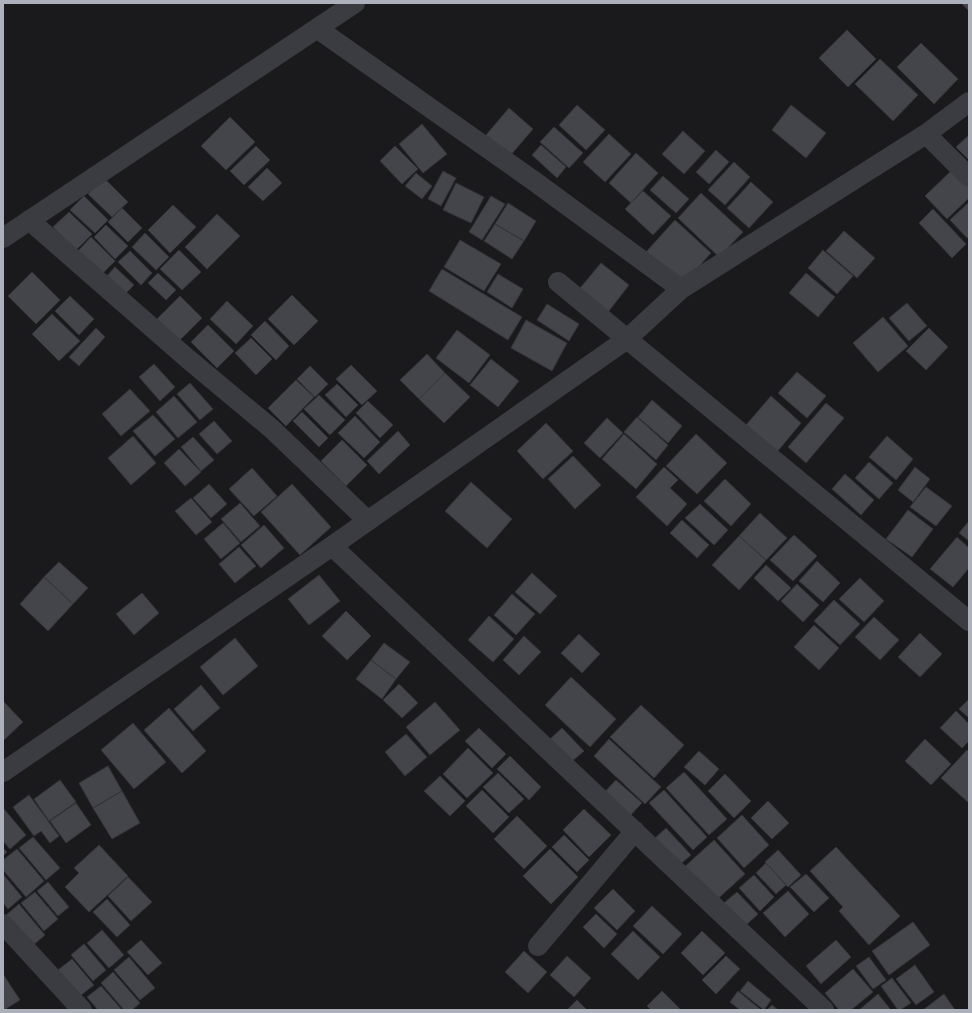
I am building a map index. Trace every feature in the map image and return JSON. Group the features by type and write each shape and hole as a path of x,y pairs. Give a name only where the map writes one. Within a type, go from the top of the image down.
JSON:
{"street":[{"path":"3,238 355,3"},
{"path":"318,29 541,186 681,289"},
{"path":"3,772 332,546 627,339 681,289 926,134 969,102"},
{"path":"926,134 969,178"},
{"path":"29,220 188,359 272,429 368,521"},
{"path":"558,282 969,621"},
{"path":"332,546 824,1010"},
{"path":"538,946 635,831"},
{"path":"3,924 82,1010"}],"building":[{"path":"961,3 969,3 969,11"},
{"path":"847,30 876,59 848,87 819,58"},
{"path":"921,43 958,79 934,104 897,67"},
{"path":"880,59 918,95 893,121 855,84"},
{"path":"577,105 605,130 586,150 559,125"},
{"path":"791,105 826,133 806,158 772,130"},
{"path":"509,108 533,129 510,156 486,135"},
{"path":"230,117 255,142 226,170 201,146"},
{"path":"422,124 447,154 423,173 399,144"},
{"path":"554,127 583,153 569,168 540,142"},
{"path":"683,131 705,151 684,174 662,154"},
{"path":"609,134 631,154 605,182 583,162"},
{"path":"969,135 969,160 956,147"},
{"path":"541,145 566,167 557,178 532,155"},
{"path":"256,146 270,160 244,185 230,171"},
{"path":"395,146 418,169 402,184 380,161"},
{"path":"716,150 729,162 709,184 696,172"},
{"path":"636,153 658,173 631,203 609,183"},
{"path":"734,162 750,177 725,205 708,190"},
{"path":"267,168 282,183 263,201 248,187"},
{"path":"953,169 969,185 969,198 947,219 925,196"},
{"path":"443,171 456,178 441,206 428,199"},
{"path":"416,173 432,186 422,199 405,186"},
{"path":"663,176 689,199 676,213 650,190"},
{"path":"104,178 128,202 112,217 88,194"},
{"path":"751,182 773,202 749,228 727,208"},
{"path":"456,183 484,197 471,223 443,210"},
{"path":"643,191 671,216 653,235 625,209"},
{"path":"701,193 743,232 719,257 678,218"},
{"path":"84,196 108,220 95,233 70,210"},
{"path":"491,196 505,204 482,240 469,232"},
{"path":"969,202 969,236 967,238 950,220"},
{"path":"508,203 536,221 524,241 495,224"},
{"path":"173,205 196,227 170,253 148,230"},
{"path":"122,208 142,228 128,242 108,222"},
{"path":"933,209 966,244 952,258 919,223"},
{"path":"69,212 92,234 76,250 53,227"},
{"path":"217,214 240,236 207,269 185,247"},
{"path":"675,220 711,253 682,285 646,252"},
{"path":"495,224 524,241 512,259 484,241"},
{"path":"106,225 128,246 115,259 94,237"},
{"path":"844,231 875,258 857,278 826,251"},
{"path":"145,233 169,257 156,270 132,247"},
{"path":"91,237 115,261 102,274 78,251"},
{"path":"460,240 501,264 484,291 444,267"},
{"path":"179,250 201,272 182,290 160,269"},
{"path":"823,250 853,276 837,294 808,268"},
{"path":"130,251 152,273 141,285 118,262"},
{"path":"601,263 629,285 605,316 576,293"},
{"path":"115,267 134,285 123,296 105,278"},
{"path":"442,269 522,317 508,340 429,291"},
{"path":"32,272 60,300 36,324 8,296"},
{"path":"158,273 176,290 166,300 148,283"},
{"path":"806,273 835,297 818,317 789,293"},
{"path":"498,274 523,289 512,308 487,292"},
{"path":"292,295 318,321 294,345 268,319"},
{"path":"70,296 94,319 79,335 55,311"},
{"path":"180,296 202,318 179,341 157,319"},
{"path":"227,301 253,326 236,344 210,319"},
{"path":"907,303 927,326 909,341 889,318"},
{"path":"547,304 579,324 569,341 537,320"},
{"path":"52,314 80,341 59,361 32,334"},
{"path":"883,317 908,346 878,372 853,343"},
{"path":"526,320 567,343 552,371 511,348"},
{"path":"265,321 289,346 276,360 251,335"},
{"path":"208,325 234,351 217,368 191,342"},
{"path":"96,328 105,337 79,366 69,357"},
{"path":"929,328 948,347 926,370 906,351"},
{"path":"457,330 490,355 469,383 436,358"},
{"path":"251,338 272,359 256,375 235,353"},
{"path":"427,354 445,373 419,399 400,380"},
{"path":"491,359 519,381 498,407 470,385"},
{"path":"154,364 175,387 160,401 139,377"},
{"path":"351,365 377,391 362,405 336,379"},
{"path":"310,366 328,384 315,397 297,379"},
{"path":"797,372 826,396 807,418 778,393"},
{"path":"445,373 470,397 444,423 419,399"},
{"path":"296,380 314,397 286,426 268,408"},
{"path":"190,383 213,409 200,420 177,394"},
{"path":"337,384 358,405 346,417 325,395"},
{"path":"130,389 150,411 121,436 102,414"},
{"path":"319,395 345,420 330,435 304,409"},
{"path":"174,396 197,422 178,438 156,412"},
{"path":"771,396 801,423 777,452 746,425"},
{"path":"652,400 682,426 668,443 638,417"},
{"path":"368,401 393,425 380,438 356,413"},
{"path":"826,403 844,418 806,463 788,447"},
{"path":"302,412 328,438 319,447 293,421"},
{"path":"153,415 175,439 155,456 133,431"},
{"path":"355,416 380,442 364,458 338,433"},
{"path":"637,417 668,445 656,460 624,432"},
{"path":"607,418 623,433 600,458 584,443"},
{"path":"214,421 232,441 217,454 199,434"},
{"path":"546,423 573,451 543,479 517,451"},
{"path":"398,431 410,445 379,474 367,461"},
{"path":"624,434 657,464 636,489 602,459"},
{"path":"696,434 727,463 697,494 666,466"},
{"path":"133,436 156,463 131,485 108,458"},
{"path":"887,436 913,459 896,480 869,457"},
{"path":"193,437 214,460 201,471 181,447"},
{"path":"342,440 367,465 346,486 321,461"},
{"path":"179,449 201,472 185,486 164,463"},
{"path":"573,456 601,485 575,509 548,479"},
{"path":"869,462 893,483 879,499 855,478"},
{"path":"664,467 678,480 670,488 687,504 667,526 636,497"},
{"path":"915,467 930,479 913,502 898,490"},
{"path":"252,468 277,496 254,516 229,489"},
{"path":"845,474 874,500 861,515 832,489"},
{"path":"725,479 751,504 731,526 704,501"},
{"path":"471,482 512,519 487,548 445,511"},
{"path":"209,484 227,504 211,518 193,498"},
{"path":"292,484 331,527 300,555 261,512"},
{"path":"926,487 952,506 936,526 910,507"},
{"path":"191,498 212,522 196,535 175,511"},
{"path":"240,503 260,526 241,542 221,519"},
{"path":"700,504 728,530 714,545 685,518"},
{"path":"908,510 933,529 912,557 886,539"},
{"path":"760,513 787,538 766,560 739,536"},
{"path":"682,520 709,545 697,558 670,533"},
{"path":"969,521 969,541 959,533"},
{"path":"223,523 240,543 221,559 204,539"},
{"path":"264,525 284,548 261,568 241,545"},
{"path":"794,535 817,556 793,581 770,560"},
{"path":"739,536 766,560 739,590 712,565"},
{"path":"957,537 969,548 969,568 953,587 930,569"},
{"path":"239,547 256,566 235,583 219,564"},
{"path":"817,561 840,583 823,602 799,581"},
{"path":"59,562 88,588 73,604 44,577"},
{"path":"766,565 791,588 778,601 754,578"},
{"path":"532,573 557,596 540,614 515,592"},
{"path":"319,575 340,601 309,625 288,599"},
{"path":"44,577 73,604 48,631 20,604"},
{"path":"860,578 884,601 864,622 839,599"},
{"path":"797,584 819,605 803,622 781,601"},
{"path":"142,593 159,613 134,635 116,614"},
{"path":"512,594 535,614 516,635 494,615"},
{"path":"834,600 860,624 840,645 814,621"},
{"path":"346,611 371,636 347,660 322,636"},
{"path":"489,616 514,639 493,662 468,640"},
{"path":"874,617 899,640 880,660 855,637"},
{"path":"814,625 839,648 819,670 794,647"},
{"path":"920,633 942,654 920,677 898,657"},
{"path":"579,634 600,654 582,673 561,653"},
{"path":"524,636 541,652 519,675 503,660"},
{"path":"235,638 258,666 223,695 200,667"},
{"path":"384,643 410,662 396,679 371,660"},
{"path":"371,660 396,679 382,699 356,679"},
{"path":"571,677 616,719 590,747 545,705"},
{"path":"399,684 418,703 402,718 383,700"},
{"path":"201,685 220,708 193,731 174,709"},
{"path":"969,699 969,718 959,709"},
{"path":"3,701 23,722 3,741"},
{"path":"435,702 460,730 430,755 406,727"},
{"path":"641,705 684,745 654,778 610,737"},
{"path":"169,708 206,751 182,773 144,730"},
{"path":"956,711 969,724 969,741 962,748 940,728"},
{"path":"133,723 166,762 134,789 101,750"},
{"path":"479,728 506,754 492,768 465,741"},
{"path":"562,728 584,751 570,763 549,740"},
{"path":"406,734 427,757 405,776 385,752"},
{"path":"609,739 661,787 645,804 594,756"},
{"path":"925,739 951,764 931,785 905,761"},
{"path":"468,748 493,773 467,798 443,774"},
{"path":"967,750 969,752 969,803 941,778"},
{"path":"699,751 719,769 705,785 684,767"},
{"path":"510,756 541,787 529,800 497,769"},
{"path":"108,766 122,791 93,808 79,783"},
{"path":"684,772 727,819 709,835 666,788"},
{"path":"498,773 524,799 509,813 483,787"},
{"path":"725,774 751,801 734,818 708,791"},
{"path":"440,776 465,801 450,816 424,791"},
{"path":"60,780 76,802 49,821 34,799"},
{"path":"616,780 642,803 625,821 600,797"},
{"path":"482,790 509,817 493,833 466,806"},
{"path":"664,790 707,837 693,850 649,803"},
{"path":"122,791 140,823 112,839 93,808"},
{"path":"29,795 59,836 50,843 41,831 34,836 13,807"},
{"path":"768,801 789,823 772,839 751,818"},
{"path":"76,803 91,825 66,843 50,821"},
{"path":"4,809 26,835 10,849 3,841"},
{"path":"584,809 611,835 589,857 563,830"},
{"path":"742,815 769,845 744,868 717,838"},
{"path":"517,816 547,846 524,869 494,839"},
{"path":"666,828 691,855 678,866 654,839"},
{"path":"564,835 589,860 577,872 552,847"},
{"path":"33,837 60,868 46,880 19,848"},
{"path":"714,840 745,874 712,904 681,870"},
{"path":"99,845 128,876 89,912 65,887 79,873 74,868"},
{"path":"836,847 900,916 869,945 839,911 843,907 810,871"},
{"path":"3,848 7,852 3,856"},
{"path":"17,849 44,881 26,897 3,870 3,860"},
{"path":"550,849 578,877 551,904 523,876"},
{"path":"778,850 801,875 788,887 765,862"},
{"path":"766,863 786,885 776,894 756,873"},
{"path":"3,874 22,897 8,909 3,903"},
{"path":"806,874 829,898 814,912 790,887"},
{"path":"754,875 774,897 760,911 739,888"},
{"path":"128,877 152,902 131,921 108,896"},
{"path":"48,882 69,907 58,916 37,891"},
{"path":"613,889 635,911 617,930 594,908"},
{"path":"788,891 809,914 785,937 763,913"},
{"path":"35,892 58,919 44,931 21,903"},
{"path":"737,892 758,914 745,926 724,903"},
{"path":"107,899 130,925 117,937 93,912"},
{"path":"19,904 45,935 31,947 5,916"},
{"path":"652,906 682,934 663,954 633,926"},
{"path":"596,914 617,934 604,948 583,927"},
{"path":"913,922 930,945 889,975 872,951"},
{"path":"102,930 124,955 109,968 87,943"},
{"path":"633,931 660,957 638,980 611,954"},
{"path":"702,931 725,953 703,975 681,953"},
{"path":"141,940 162,963 148,975 127,952"},
{"path":"836,940 851,957 821,984 806,966"},
{"path":"84,944 106,970 93,981 71,955"},
{"path":"524,951 547,972 528,993 505,972"},
{"path":"567,956 591,978 574,997 550,975"},
{"path":"726,956 740,969 716,994 702,980"},
{"path":"129,957 155,988 140,1000 114,970"},
{"path":"869,957 886,980 873,989 856,966"},
{"path":"72,959 94,985 80,996 58,970"},
{"path":"915,965 934,992 916,1005 896,979"},
{"path":"853,969 873,992 851,1010 839,1010 825,993"},
{"path":"113,972 140,1003 132,1010 124,1010 101,983"},
{"path":"3,974 20,1000 4,1010 3,1010"},
{"path":"892,978 911,1003 900,1010 898,1010 881,986"},
{"path":"748,981 771,1000 764,1010 740,991"},
{"path":"101,986 122,1010 98,1010 87,997"},
{"path":"662,991 681,1010 651,1010 647,1006"},
{"path":"738,991 761,1010 740,1010 730,1002"},
{"path":"878,994 891,1010 859,1010"},
{"path":"944,994 955,1010 923,1010"},
{"path":"577,1000 587,1010 567,1010"},
{"path":"772,1005 778,1010 767,1010"}]}
